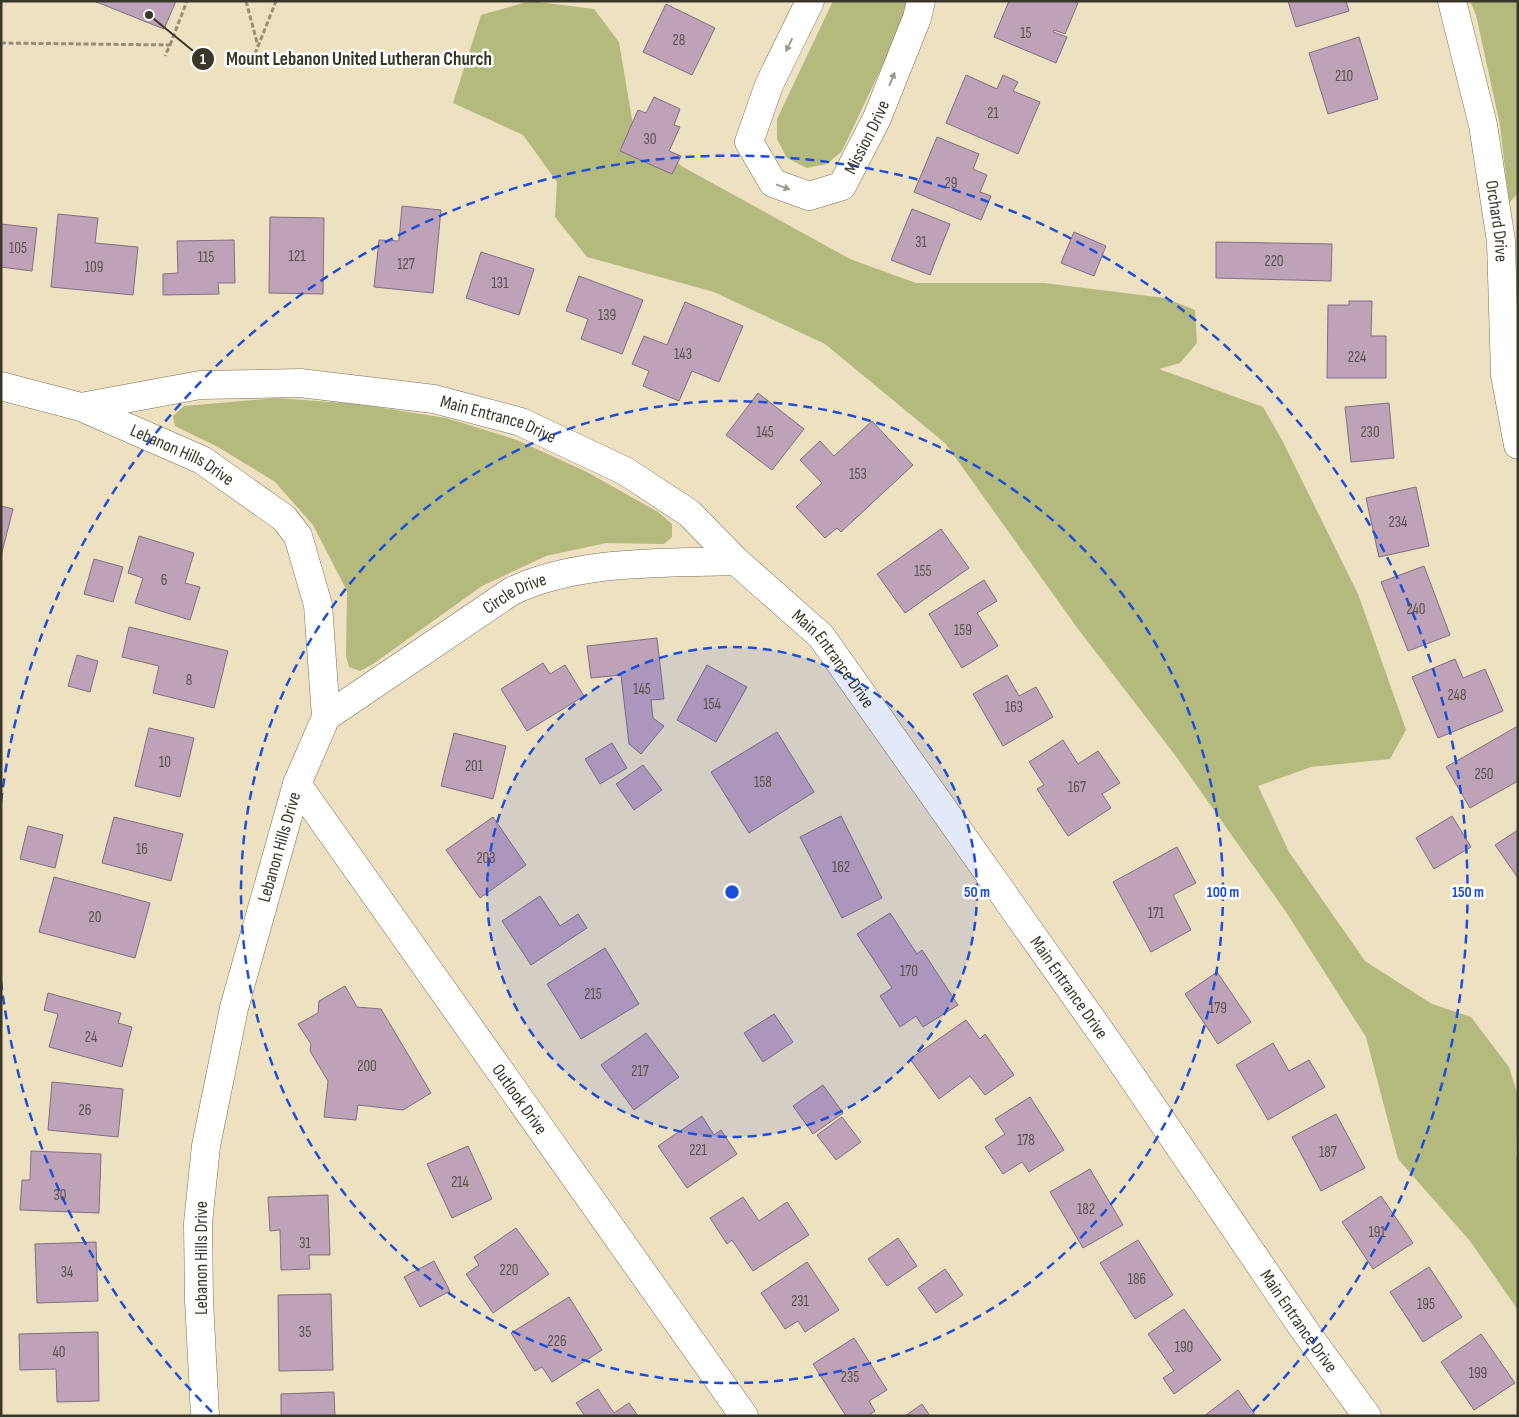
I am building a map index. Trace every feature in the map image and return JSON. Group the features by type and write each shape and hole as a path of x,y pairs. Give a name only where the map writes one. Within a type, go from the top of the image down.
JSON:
{"street":[{"name":"Mission Drive","path":"810,1 769,86 750,142 773,183 809,196 842,186 877,118 917,18 921,1"},
{"name":"Orchard Drive","path":"1452,1 1509,232 1505,376 1518,445"},
{"name":"Main Entrance Drive","path":"1,386 81,406 200,385 300,382 434,399 521,422 625,471 690,513 736,561 821,636 1117,1054 1305,1331 1367,1416"},
{"name":"Lebanon Hills Drive","path":"81,406 202,460 284,518 298,536 318,605 326,717 297,784 234,1008 206,1146 198,1223 199,1300 205,1416"},
{"name":"Circle Drive","path":"326,717 512,591 529,583 608,566 736,561"},
{"name":"Outlook Drive","path":"297,784 744,1416"}],"path":[{"path":"165,56 187,1"},
{"path":"246,1 258,46"},
{"path":"255,54 276,1"},
{"path":"1,43 170,45"}],"green space":[{"path":"530,1 594,9 619,42 633,125 683,167 850,259 916,283 1044,283 1165,298 1195,310 1197,343 1180,363 1159,369 1263,407 1283,442 1358,594 1406,730 1390,759 1311,767 1258,786 1289,852 1365,961 1432,1004 1471,1017 1509,1067 1518,1096 1516,1156 1518,1158 1518,1310 1470,1241 1398,1159 1366,1037 1286,912 1175,755 1078,629 945,443 825,344 714,292 587,257 555,217 557,182 523,135 453,103 481,15"},
{"path":"833,1 911,1 911,5 842,151 827,164 807,168 787,158 777,139 777,119"},
{"path":"1470,1 1518,1 1518,193 1509,203 1500,125 1476,15"},
{"path":"276,398 358,404 446,418 517,440 587,472 658,512 672,524 672,537 664,544 606,543 546,556 482,586 373,664 360,671 349,667 346,656 347,591 313,525 275,482 218,447 175,426 173,416 184,406"}],"building":[{"path":"94,1 176,1 164,29"},
{"path":"1009,1 1073,1 1078,3 1065,34 1054,30 1053,32 1067,37 1056,63 994,37"},
{"path":"1288,1 1346,1 1349,11 1296,27"},
{"path":"666,4 715,28 692,75 643,52"},
{"path":"1359,37 1378,99 1328,114 1309,53"},
{"path":"966,75 997,89 1003,75 1018,82 1013,91 1040,102 1018,154 946,123"},
{"path":"654,97 680,109 674,125 680,127 669,151 681,156 672,174 620,151 638,110 646,113"},
{"path":"937,137 979,154 973,169 987,175 980,192 991,196 981,220 914,192"},
{"path":"402,206 441,210 433,293 374,287 379,240 399,241"},
{"path":"912,209 950,224 930,275 891,260"},
{"path":"58,214 98,218 95,243 138,247 133,295 51,287"},
{"path":"270,217 324,218 323,294 269,293"},
{"path":"1,224 37,228 32,271 1,267"},
{"path":"1074,232 1106,246 1094,276 1061,263"},
{"path":"234,240 235,283 218,283 219,294 163,295 163,274 178,273 177,241"},
{"path":"1216,242 1332,244 1331,281 1216,278"},
{"path":"481,252 534,269 519,315 466,298"},
{"path":"579,276 643,300 622,354 581,339 588,319 566,311"},
{"path":"1349,301 1372,301 1371,336 1386,336 1386,378 1327,378 1328,305 1349,305"},
{"path":"685,302 743,326 719,382 692,371 679,401 643,386 649,371 632,364 644,336 667,345"},
{"path":"758,393 804,429 772,470 726,435"},
{"path":"1389,403 1394,458 1351,462 1345,407"},
{"path":"872,421 913,465 841,532 837,528 825,538 796,507 822,483 800,460 820,441 834,456"},
{"path":"1416,487 1429,546 1379,557 1366,498"},
{"path":"1,506 13,509 1,556"},
{"path":"941,529 969,568 905,613 877,574"},
{"path":"139,536 194,553 185,583 200,587 190,620 135,603 143,578 128,573"},
{"path":"94,559 123,567 113,602 84,594"},
{"path":"1424,566 1450,635 1408,651 1381,582"},
{"path":"984,580 997,601 977,613 998,646 962,668 929,614"},
{"path":"129,627 228,651 214,708 153,693 159,666 122,657"},
{"path":"657,638 664,699 651,700 653,718 664,726 641,754 629,744 621,675 591,678 587,646"},
{"path":"77,655 98,661 90,692 68,686"},
{"path":"1455,659 1463,678 1485,669 1503,711 1438,738 1412,677"},
{"path":"543,663 550,674 565,665 584,696 527,731 501,689"},
{"path":"707,665 747,687 716,742 677,720"},
{"path":"1007,675 1019,696 1036,687 1053,717 1003,746 973,694"},
{"path":"1518,726 1518,781 1470,808 1446,767"},
{"path":"149,728 194,738 180,797 135,786"},
{"path":"777,732 814,792 749,833 711,772"},
{"path":"454,733 506,746 493,799 441,786"},
{"path":"1063,740 1078,764 1098,751 1120,783 1102,794 1111,808 1068,836 1037,789 1044,785 1029,762"},
{"path":"612,743 627,768 600,784 585,759"},
{"path":"643,765 662,790 634,810 616,784"},
{"path":"841,816 882,898 842,918 800,837"},
{"path":"1452,816 1471,847 1434,869 1416,838"},
{"path":"114,817 183,834 171,881 102,863"},
{"path":"493,817 526,865 480,898 446,850"},
{"path":"28,826 63,835 55,868 20,859"},
{"path":"1518,830 1518,878 1495,845"},
{"path":"1177,847 1196,883 1173,895 1191,930 1151,952 1113,882"},
{"path":"54,877 150,903 135,958 39,932"},
{"path":"540,896 560,926 578,914 587,928 531,965 502,921"},
{"path":"890,913 917,954 922,950 958,1005 923,1027 916,1016 900,1027 880,996 892,988 857,934"},
{"path":"605,948 639,1004 581,1039 547,984"},
{"path":"1217,972 1251,1022 1218,1044 1185,994"},
{"path":"345,986 357,1007 381,1009 431,1093 403,1110 358,1105 356,1120 324,1117 328,1081 310,1051 311,1044 298,1024 318,1013 319,1001"},
{"path":"48,993 121,1013 118,1023 132,1027 122,1067 49,1047 58,1014 44,1010"},
{"path":"774,1014 793,1042 763,1062 744,1033"},
{"path":"966,1020 980,1039 985,1034 1014,1075 985,1095 970,1076 939,1099 910,1059"},
{"path":"646,1033 679,1077 634,1110 601,1065"},
{"path":"1273,1043 1289,1071 1309,1060 1325,1087 1268,1120 1236,1065"},
{"path":"52,1082 123,1089 118,1137 48,1130"},
{"path":"823,1085 843,1113 813,1134 793,1106"},
{"path":"1030,1097 1064,1150 1029,1172 1022,1162 1003,1174 985,1147 1005,1134 995,1119"},
{"path":"1336,1114 1365,1168 1321,1191 1292,1137"},
{"path":"702,1116 714,1135 721,1130 737,1154 687,1188 658,1146"},
{"path":"842,1117 861,1142 836,1160 817,1135"},
{"path":"468,1146 492,1199 452,1218 427,1164"},
{"path":"31,1151 101,1154 99,1213 20,1210 22,1180 30,1180"},
{"path":"1090,1169 1123,1225 1083,1248 1050,1192"},
{"path":"328,1195 330,1255 309,1255 310,1269 281,1270 280,1230 270,1231 268,1197"},
{"path":"1381,1196 1413,1243 1373,1269 1342,1222"},
{"path":"743,1197 759,1221 787,1202 809,1235 753,1271 732,1240 727,1244 710,1218"},
{"path":"516,1228 549,1274 493,1313 466,1274 479,1265 474,1257"},
{"path":"898,1238 917,1266 887,1286 868,1259"},
{"path":"1138,1240 1173,1295 1135,1319 1100,1263"},
{"path":"96,1242 98,1301 37,1303 35,1244"},
{"path":"434,1261 450,1291 420,1307 404,1277"},
{"path":"807,1262 839,1310 805,1332 798,1321 785,1329 761,1293"},
{"path":"1429,1267 1462,1317 1423,1342 1390,1292"},
{"path":"945,1269 963,1295 936,1313 918,1288"},
{"path":"331,1294 333,1370 279,1371 278,1295"},
{"path":"569,1297 602,1350 552,1382 542,1367 535,1371 511,1333"},
{"path":"1184,1309 1221,1360 1174,1394 1163,1378 1174,1371 1148,1334"},
{"path":"98,1332 99,1401 57,1402 56,1369 20,1370 19,1334"},
{"path":"1481,1334 1515,1383 1474,1410 1441,1362"},
{"path":"854,1338 887,1390 869,1401 875,1411 868,1416 846,1416 813,1364"},
{"path":"598,1389 614,1413 629,1403 638,1416 585,1416 576,1403"},
{"path":"1238,1390 1256,1416 1204,1416"},
{"path":"334,1392 335,1416 281,1416 281,1394"},
{"path":"922,1404 930,1416 905,1416"}],"place":[{"name":"Mount Lebanon United Lutheran Church","path":"149,15"}]}
